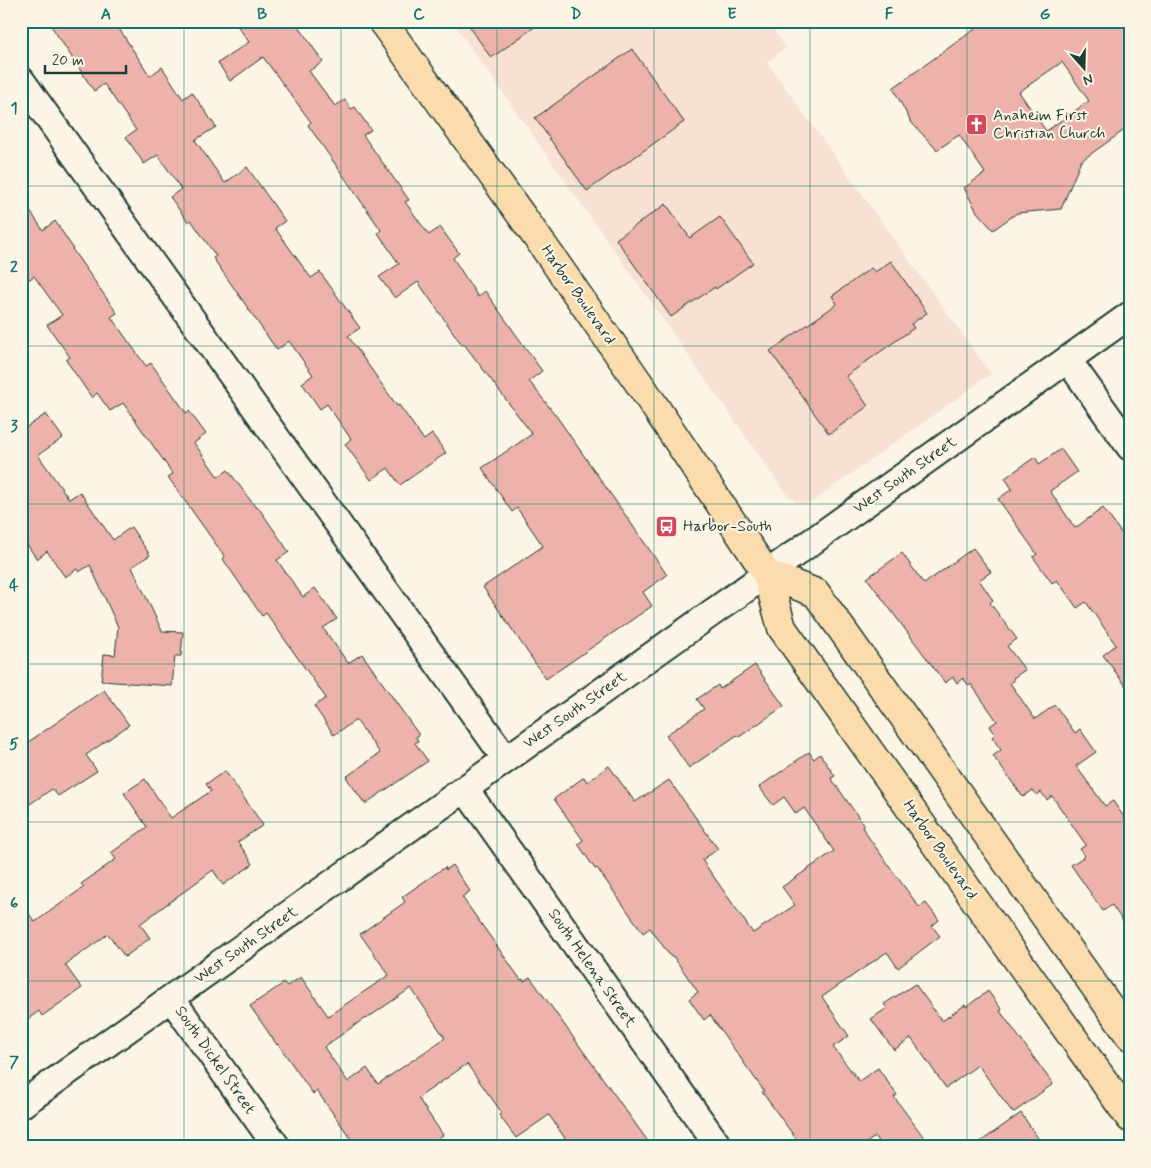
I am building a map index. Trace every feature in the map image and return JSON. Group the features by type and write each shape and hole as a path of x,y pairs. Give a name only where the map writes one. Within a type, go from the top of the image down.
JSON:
{"main road":[{"name":"Harbor Boulevard","path":"382,21 619,354 767,574 782,628 1130,1118"},
{"path":"767,574 816,593 1130,1036"}],"street":[{"path":"21,80 506,759"},
{"name":"West South Street","path":"21,1105 1130,315"},
{"path":"1068,360 1130,447"},
{"name":"South Helena Street","path":"466,789 719,1147"},
{"name":"South Dickel Street","path":"171,998 277,1147"}],"shaded area":[{"path":"452,21 768,21 786,48 767,62 991,374 812,502 805,504 796,502 787,495"}],"building":[{"path":"48,21 114,21 150,76 162,67 183,99 192,92 216,127 195,140 225,183 247,167 285,221 275,228 311,278 320,272 360,328 348,336 397,406 399,405 424,440 432,434 446,453 400,485 388,468 371,480 345,444 351,439 327,404 320,409 302,383 313,375 289,341 277,350 213,258 216,256 191,220 188,222 170,197 181,189 158,155 144,164 126,137 136,130 104,84 94,91"},
{"path":"234,21 295,21 323,62 309,71 335,106 345,100 351,109 355,107 371,130 363,135 409,200 405,202 429,235 440,227 459,253 453,258 478,297 485,291 542,371 529,381 557,417 667,575 643,592 652,606 546,679 483,587 543,546 517,508 512,512 482,468 532,434 464,344 462,345 418,282 395,298 379,277 399,264 378,233 381,230 308,125 311,122 263,57 230,81 218,63 249,42"},
{"path":"466,21 543,21 491,58"},
{"name":"Anaheim First Christian Church","path":"986,21 1130,21 1130,126 1081,161 1061,209 1017,213 993,230 977,212 964,188 985,173 959,135 937,150 911,122 893,88","holes":["1062,62 1089,101 1046,131 1019,92"]},
{"path":"632,49 684,122 587,191 535,118"},
{"path":"21,198 43,230 55,221 72,249 117,313 111,317 146,366 151,363 186,413 189,411 206,434 194,443 218,477 228,470 256,508 258,507 289,552 277,560 303,597 315,588 337,619 323,628 348,663 362,654 419,735 416,737 418,741 415,743 428,761 365,804 346,777 380,753 356,720 334,735 314,706 326,698 266,613 262,616 223,559 225,557 168,477 173,474 123,403 110,411 97,393 92,398 66,360 70,357 47,325 62,315 34,276 21,285"},
{"path":"666,204 690,238 720,217 753,263 671,317 616,239"},
{"path":"891,261 927,313 911,324 914,328 846,376 868,406 829,434 770,351 837,304 832,296 871,268 875,272"},
{"path":"46,414 63,438 38,455 69,499 80,492 113,540 131,527 150,555 132,567 162,631 183,632 181,656 175,656 172,686 101,681 104,654 115,655 118,627 90,565 79,572 77,569 65,577 47,551 37,559 21,536 21,431"},
{"path":"1061,449 1077,472 1050,491 1075,528 1103,508 1130,545 1130,692 1103,655 1116,645 1086,602 1077,608 1057,580 1052,583 1033,557 1037,554 998,499 1012,489 1005,478 1035,457 1039,464"},
{"path":"973,548 991,572 979,580 993,600 990,603 1017,639 1007,646 1025,670 1013,678 1015,680 1010,683 1035,719 1055,705 1075,733 1080,729 1096,752 1076,766 1105,806 1113,801 1130,826 1130,932 1112,905 1103,911 1071,865 1085,856 1080,849 1086,845 1052,796 1047,800 1041,792 1037,795 1033,790 1023,797 993,756 1001,750 992,737 995,734 990,726 997,721 971,684 969,686 963,678 957,683 953,677 945,683 867,578 902,553 924,584"},
{"path":"755,665 784,706 689,768 666,735 704,709 697,699 718,685 720,689"},
{"path":"104,690 129,725 86,755 97,771 58,796 52,789 21,810 21,747"},
{"path":"809,752 814,759 820,754 835,776 831,778 864,825 862,827 869,838 919,907 926,903 939,920 932,926 940,936 898,968 887,952 822,997 849,1036 833,1047 859,1081 878,1068 897,1095 894,1097 931,1147 882,1147 875,1137 860,1147 802,1147 710,1015 704,1020 689,999 698,992 673,956 671,957 650,928 643,933 597,868 595,869 578,844 583,840 554,799 584,777 587,782 609,766 635,802 669,780 718,849 702,860 753,933 795,905 782,887 834,851 804,808 796,814 784,797 773,805 759,787"},
{"path":"225,771 263,825 238,842 253,864 223,885 213,870 140,924 150,938 125,957 108,934 65,965 82,988 42,1016 39,1011 21,1024 21,903 35,922 84,887 81,884 116,859 111,853 147,827 124,793 145,779 171,818 211,791 206,784"},
{"path":"452,865 470,891 462,897 521,980 523,979 524,981 530,977 652,1147 571,1147 549,1115 516,1138 499,1115 502,1113 467,1064 418,1098 443,1135 426,1147 357,1147 317,1091 313,1094 250,1006 284,983 287,986 301,977 328,1016 389,975 360,934 405,902 402,897 445,867 446,870","holes":["411,988 445,1038 378,1084 367,1068 348,1082 324,1047"]},
{"path":"915,984 942,1021 988,991 1002,1010 1000,1011 1053,1084 1013,1113 978,1065 946,1088 911,1038 894,1050 871,1019 887,1008 884,1004"},
{"path":"1021,1113 1044,1147 973,1147"}],"place":[{"name":"Anaheim First Christian Church","path":"977,124"},
{"name":"Harbor-South","path":"667,526"}]}
